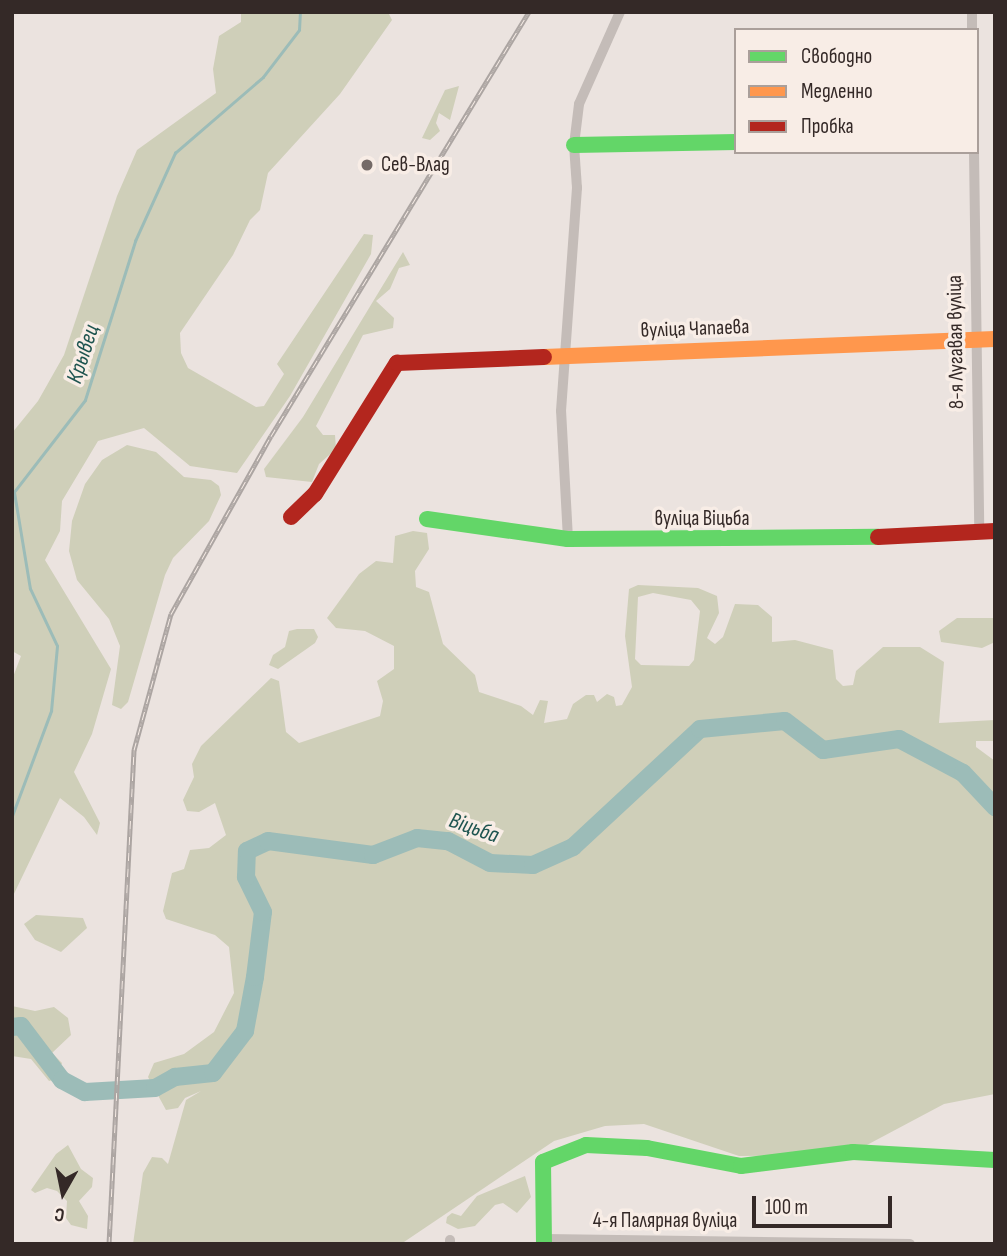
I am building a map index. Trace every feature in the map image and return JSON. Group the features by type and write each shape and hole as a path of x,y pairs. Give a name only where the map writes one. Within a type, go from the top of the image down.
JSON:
{"street":[{"path":"569,539 561,411 577,188 574,145 579,104 620,12"},
{"path":"574,145 734,142"},
{"name":"8-я Лугавая вуліца","path":"974,154 975,339 987,531"},
{"name":"вуліца Чапаева","path":"291,517 315,494 397,363 995,340"},
{"name":"вуліца Віцьба","path":"427,519 569,539 729,541 987,531"},
{"path":"545,1241 543,1162 586,1145 647,1148 741,1166 853,1152 995,1160"},
{"name":"4-я Палярная вуліца","path":"545,1241 910,1244"}],"green space":[{"path":"241,12 388,12 392,20 340,94 268,173 260,210 250,220 233,255 180,333 181,353 188,368 256,407 264,406 284,374 277,364 364,234 373,235 371,254 290,396 237,473 190,466 144,428 98,441 62,501 60,531 45,560 111,669 92,734 74,772 100,823 97,835 84,817 60,798 12,898 13,677 21,656 12,651 12,433 38,401 64,355 117,196 137,150 216,93 213,69 219,36 241,22"},
{"path":"459,86 450,120 439,113 436,123 440,131 430,140 422,138 445,90"},
{"path":"403,252 410,265 399,268 390,289 376,301 394,318 393,328 363,335 316,426 323,435 335,435 336,449 319,464 312,482 266,477 264,469 303,417"},
{"path":"127,445 156,452 184,477 211,480 219,486 221,495 209,521 173,558 165,575 128,702 121,709 112,705 120,646 109,619 77,580 69,551 72,521 85,484 102,460"},
{"path":"413,531 427,533 429,549 415,571 416,587 429,592 443,644 475,675 479,692 521,706 533,715 540,700 548,701 544,723 567,719 573,704 586,695 594,695 597,702 607,694 614,697 616,706 622,705 632,687 625,636 629,589 638,585 698,588 717,596 719,613 707,638 715,644 723,637 735,604 758,605 772,617 772,642 795,640 833,650 836,679 843,686 853,685 856,671 883,647 920,647 944,662 939,723 995,720 995,741 976,741 976,747 995,761 995,1094 944,1104 865,1146 808,1155 739,1156 644,1124 605,1126 554,1141 401,1244 133,1244 143,1173 152,1157 162,1158 168,1164 186,1100 201,1091 185,1098 178,1108 166,1110 148,1077 154,1063 184,1054 214,1032 234,993 229,947 215,935 166,919 163,911 172,873 184,869 190,850 209,848 226,835 215,803 199,812 187,811 183,800 194,777 192,764 201,746 271,678 279,681 286,732 299,743 380,716 383,701 377,681 394,669 394,646 365,631 336,628 327,618 359,574 376,561 393,563 395,536","holes":["653,593 691,600 700,611 694,660 689,666 641,665 635,659 638,597"]},
{"path":"957,618 995,618 995,642 982,648 941,642 939,631"},
{"path":"314,629 318,637 315,643 278,669 269,665 273,655 285,647 289,631"},
{"path":"36,915 83,918 87,928 61,952 35,940 24,924"},
{"path":"12,1006 35,1011 54,1007 68,1018 71,1035 52,1053 62,1063 56,1079 49,1081 31,1059 12,1056"},
{"path":"68,1145 81,1169 93,1178 92,1187 79,1201 88,1216 87,1229 71,1225 66,1218 67,1201 57,1191 47,1188 35,1193 31,1190 56,1154"},
{"path":"525,1176 531,1197 517,1213 503,1203 495,1205 475,1226 458,1229 446,1223 447,1217 452,1213 461,1216 477,1196"}],"waterway":[{"name":"Крывец","path":"12,816 51,711 57,646 30,589 14,492 85,400 135,241 175,153 263,77 299,30 300,12"},
{"name":"Віцьба","path":"12,1027 21,1026 62,1080 85,1092 155,1088 175,1077 213,1073 245,1031 255,977 263,912 246,877 247,851 268,841 373,855 417,838 448,841 490,863 533,865 573,847 700,729 785,721 823,750 899,739 963,773 995,807"}],"railway":[{"path":"109,1244 134,750 171,614 271,436 529,12"}],"traffic: fast":[{"path":"574,145 734,142"},
{"path":"427,519 568,539 878,537"},
{"path":"544,1244 543,1162 586,1145 647,1148 741,1166 853,1152 995,1160"}],"traffic: slow":[{"path":"544,357 995,339"}],"traffic: jam":[{"path":"291,517 315,494 397,363 544,357"},
{"path":"878,537 995,531"}],"place":[{"name":"Сев-Влад","path":"367,165"}]}
